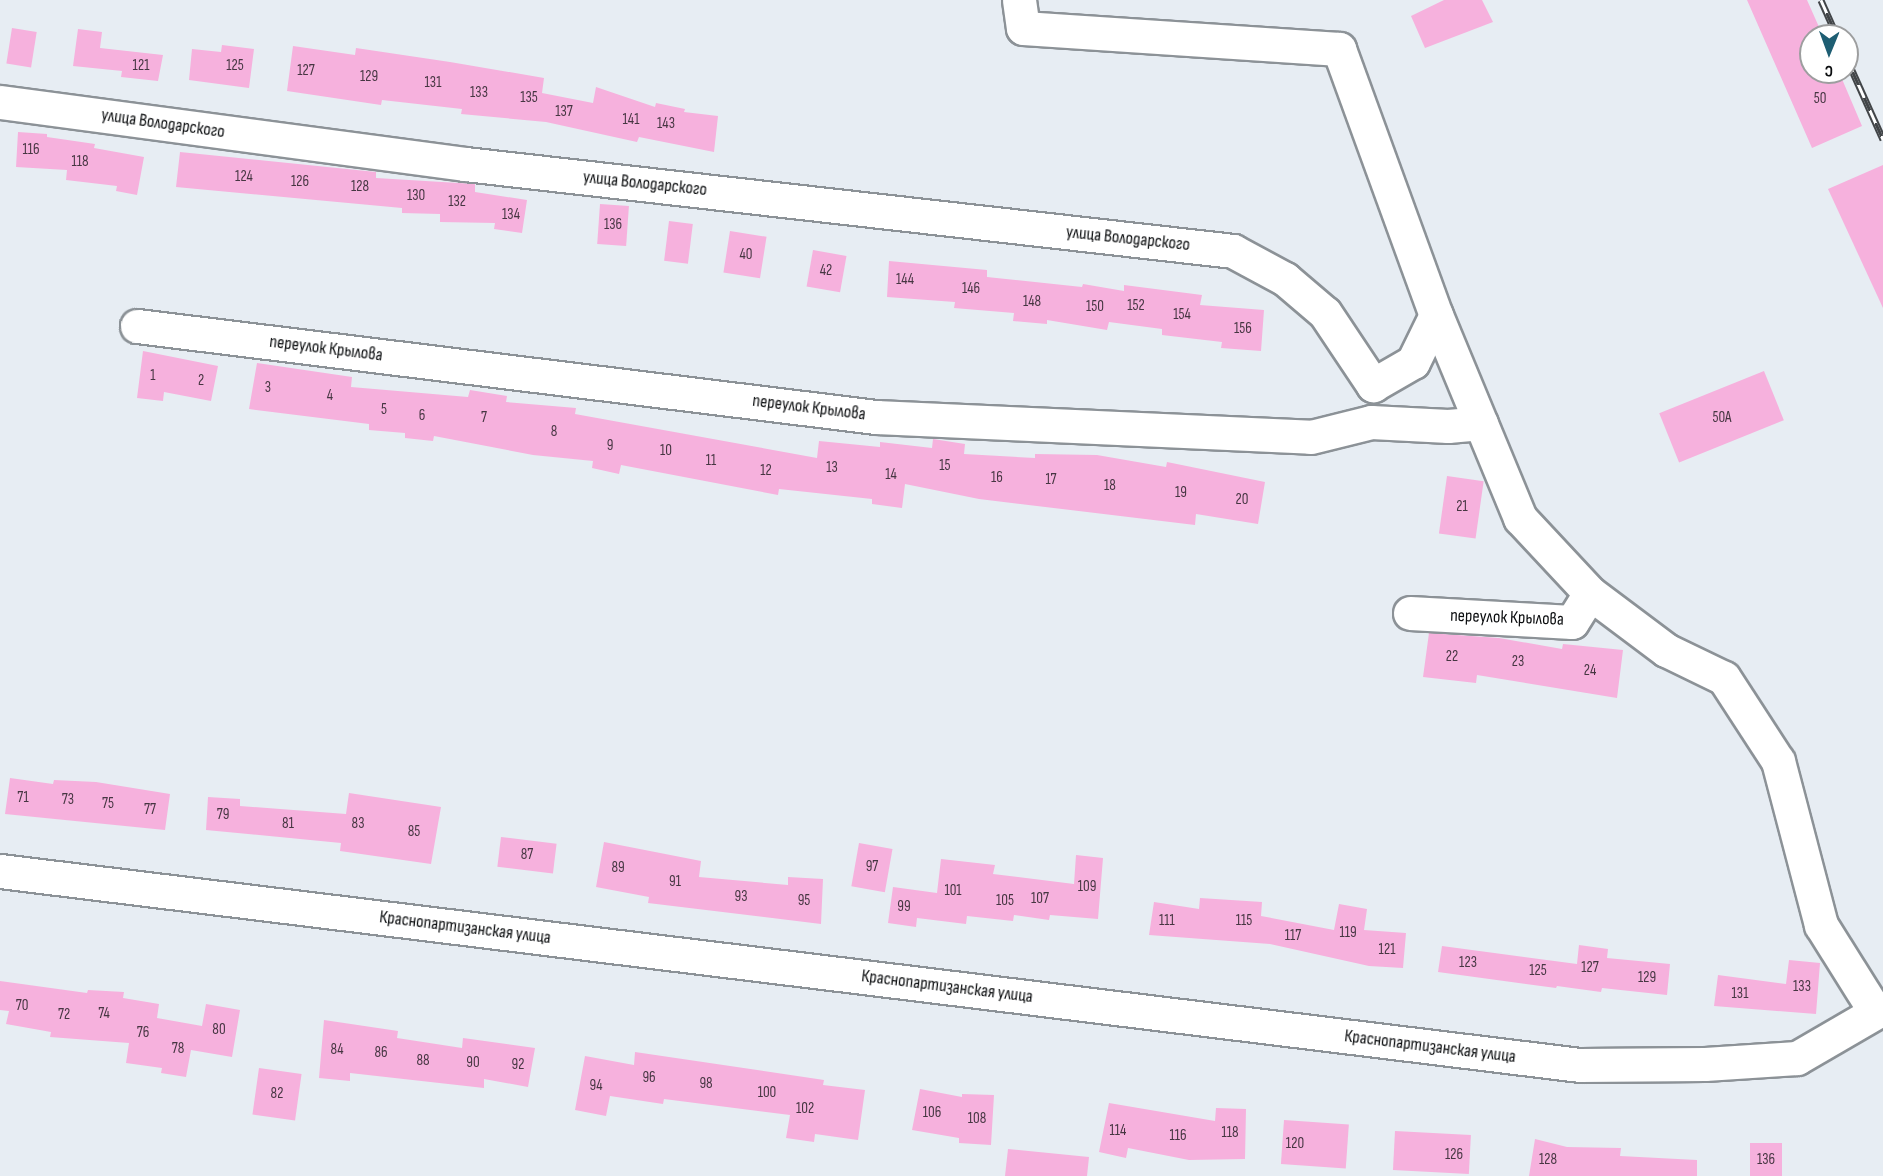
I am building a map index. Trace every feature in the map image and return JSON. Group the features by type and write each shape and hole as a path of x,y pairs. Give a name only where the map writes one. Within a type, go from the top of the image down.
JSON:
{"street":[{"path":"1019,0 1023,28 1339,49 1436,315 1520,518 1590,593 1666,650 1724,678 1778,761 1821,925 1879,1010"},
{"name":"улица Володарского","path":"0,102 465,164 1233,251 1285,279 1325,313 1373,385"},
{"path":"1371,422 1373,385 1413,362 1436,315"},
{"name":"переулок Крылова","path":"137,326 876,417 1311,437 1371,422 1448,426 1481,423"},
{"name":"переулок Крылова","path":"1410,613 1572,622 1590,593"},
{"name":"Краснопартизанская улица","path":"0,871 1580,1065 1705,1065 1797,1058 1879,1010"}],"building":[{"path":"1444,0 1482,0 1493,22 1425,48 1411,16"},
{"path":"1747,0 1807,0 1818,24 1799,24 1799,84 1844,84 1862,126 1812,148"},
{"path":"12,28 37,32 31,67 6,64"},
{"path":"78,29 102,32 100,48 163,55 158,81 121,77 122,71 73,66"},
{"path":"222,45 254,49 249,88 189,80 192,49 221,52"},
{"path":"293,46 355,55 356,48 450,62 544,78 542,93 593,103 596,87 655,107 656,103 685,109 684,112 718,116 714,152 639,137 637,142 546,122 461,114 462,109 382,100 381,105 287,91"},
{"path":"18,132 47,134 47,137 95,144 94,148 144,157 137,195 116,191 117,186 66,180 67,170 16,167"},
{"path":"180,152 376,172 376,178 475,184 475,192 527,200 522,233 494,229 495,223 440,222 440,214 402,213 402,208 176,187"},
{"path":"1883,165 1883,308 1828,189"},
{"path":"600,204 629,206 626,246 597,244"},
{"path":"669,221 693,224 688,264 664,261"},
{"path":"730,231 767,237 760,278 723,272"},
{"path":"813,250 846,256 840,292 807,286"},
{"path":"889,261 987,270 987,277 1082,287 1083,284 1124,291 1124,285 1202,295 1200,305 1264,310 1261,351 1221,348 1222,342 1162,335 1162,329 1109,322 1107,330 1047,320 1047,324 1013,321 1014,313 954,308 955,302 887,297"},
{"path":"143,351 218,366 211,401 164,392 163,401 137,398"},
{"path":"257,363 352,377 351,387 468,397 470,390 507,396 506,402 576,408 575,414 817,458 819,441 880,447 880,442 932,448 933,439 965,444 964,454 1035,458 1035,454 1097,455 1166,467 1167,462 1265,482 1258,524 1196,514 1195,525 979,499 905,484 902,508 872,504 872,499 779,489 778,495 621,465 619,474 592,468 593,461 533,455 434,436 433,441 405,438 405,433 369,430 369,424 249,409"},
{"path":"1764,371 1784,420 1679,462 1659,413"},
{"path":"1447,476 1484,481 1476,539 1439,533"},
{"path":"1429,633 1499,638 1562,649 1563,644 1623,650 1617,698 1477,675 1476,683 1423,677"},
{"path":"10,778 53,784 54,780 96,782 170,794 165,830 5,814"},
{"path":"349,793 441,807 431,864 340,851 341,843 206,830 208,797 240,799 240,806 346,814"},
{"path":"501,837 557,844 553,874 497,867"},
{"path":"604,842 701,861 699,877 788,885 788,877 823,879 821,924 648,903 649,897 596,887"},
{"path":"859,843 892,849 885,892 851,886"},
{"path":"1076,855 1103,858 1098,919 1050,915 1049,920 1014,915 1013,921 967,916 966,924 917,918 916,927 888,923 893,887 937,893 941,859 995,865 993,874 1074,884"},
{"path":"1200,898 1262,902 1261,916 1334,930 1339,904 1367,909 1364,930 1406,933 1403,968 1369,966 1270,944 1149,935 1154,902 1199,909"},
{"path":"1579,945 1608,949 1607,958 1670,964 1667,995 1602,988 1601,992 1557,986 1556,988 1438,972 1442,946 1577,964"},
{"path":"1789,960 1820,963 1816,1014 1714,1006 1718,975 1786,984"},
{"path":"0,981 87,993 88,990 124,992 123,998 159,1004 157,1018 202,1026 206,1004 240,1010 232,1057 191,1050 186,1077 161,1073 162,1068 126,1063 129,1043 50,1037 51,1032 6,1024 9,1011 0,1010"},
{"path":"324,1020 398,1031 397,1038 462,1048 463,1038 535,1048 528,1087 484,1079 484,1088 350,1073 350,1081 319,1078"},
{"path":"635,1052 824,1080 823,1085 865,1090 858,1140 815,1134 814,1142 786,1138 790,1115 664,1099 663,1104 610,1096 606,1116 575,1110 585,1056 634,1065"},
{"path":"259,1068 302,1074 295,1121 252,1115"},
{"path":"920,1089 962,1097 962,1094 994,1095 991,1145 959,1143 959,1138 912,1130"},
{"path":"1109,1103 1215,1121 1216,1108 1246,1109 1245,1159 1189,1160 1128,1148 1126,1158 1099,1152"},
{"path":"1284,1120 1349,1125 1346,1168 1281,1164"},
{"path":"1395,1131 1471,1135 1469,1174 1393,1170"},
{"path":"1535,1139 1567,1147 1621,1148 1620,1156 1697,1160 1697,1176 1529,1176"},
{"path":"1750,1143 1782,1143 1782,1176 1750,1176"},
{"path":"1008,1149 1089,1157 1087,1176 1005,1176"}],"railway":[{"path":"1821,0 1832,24"},
{"path":"1858,84 1883,139"}]}
